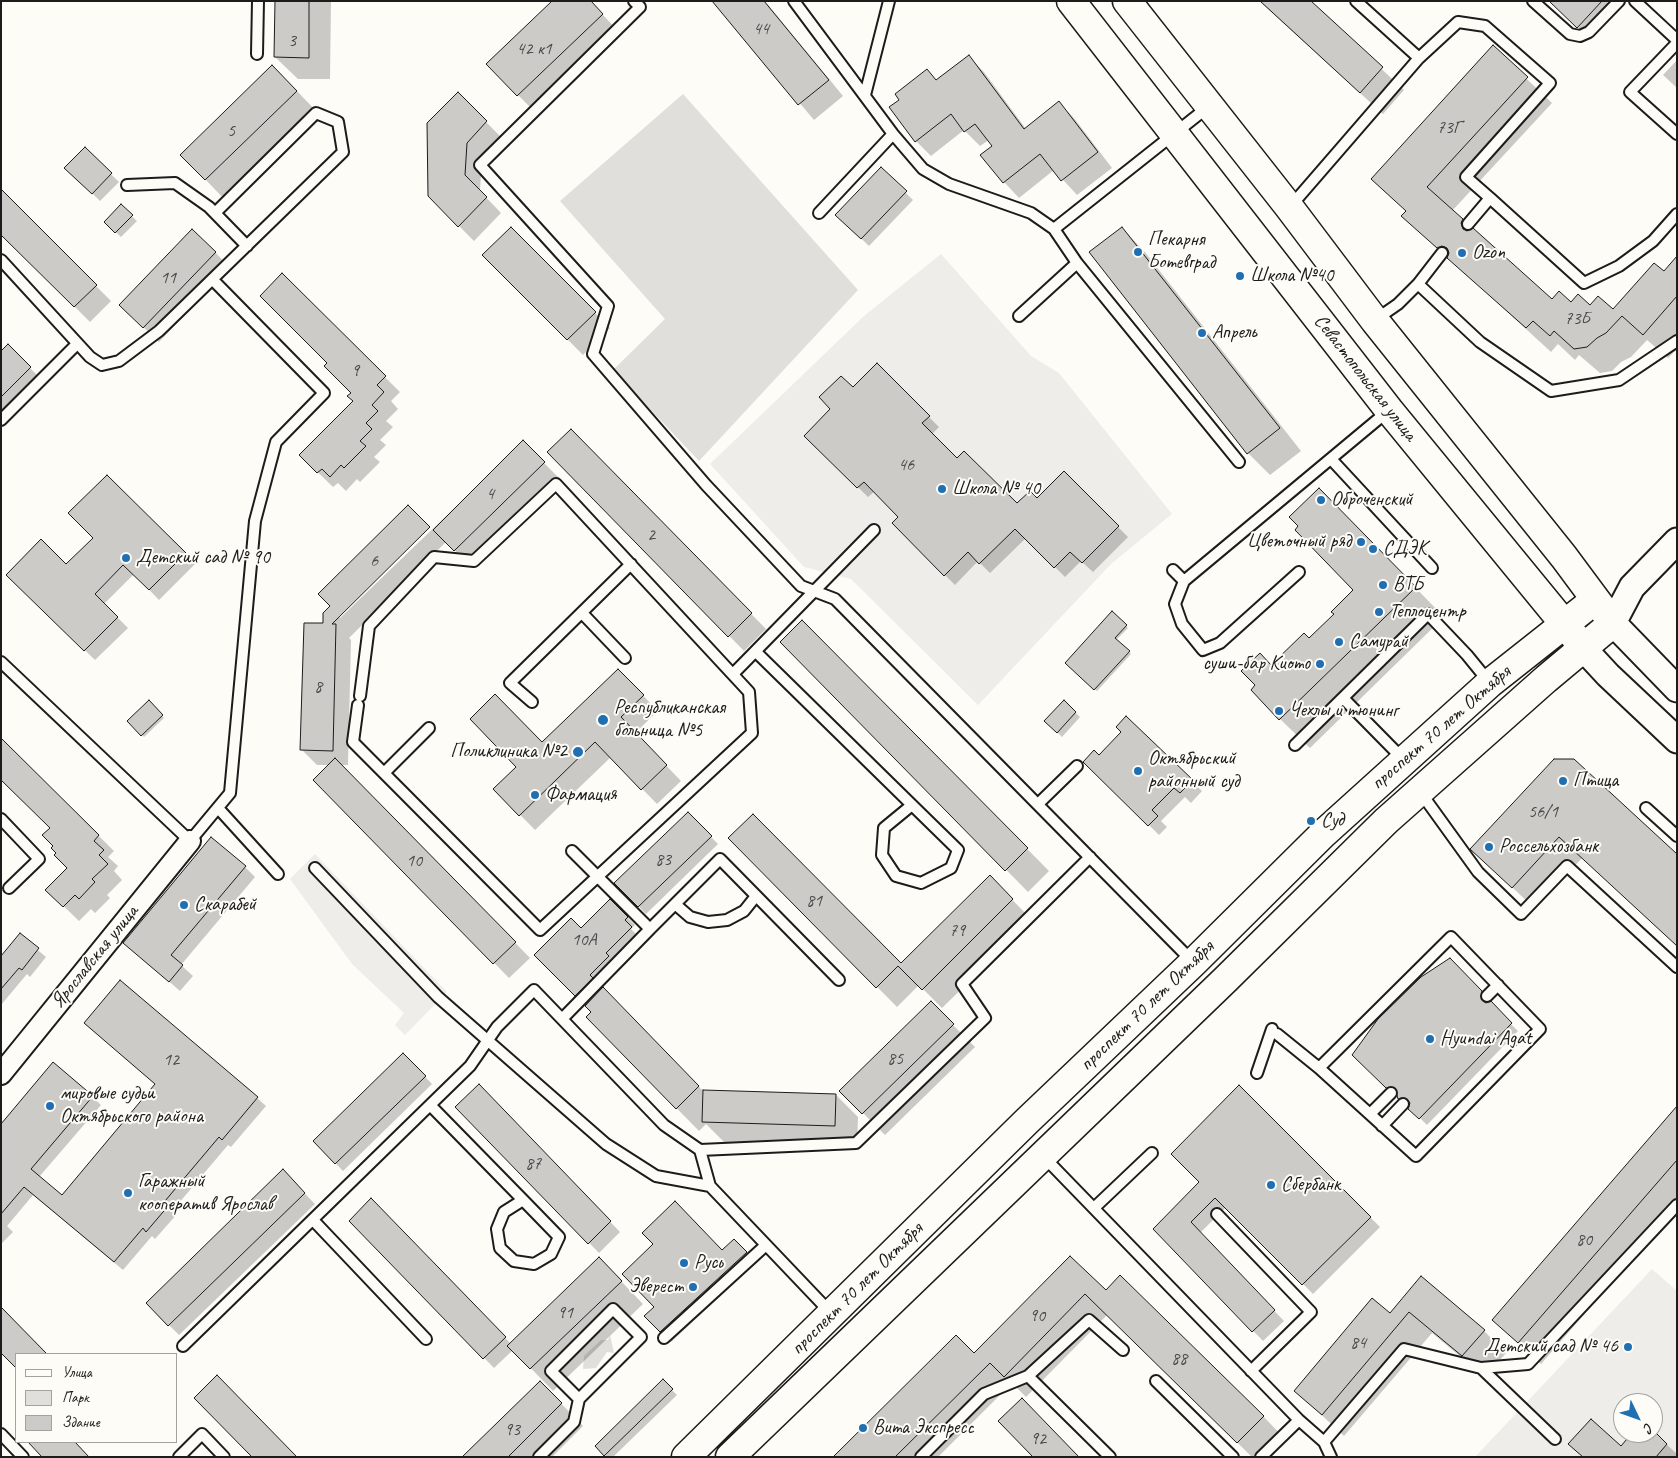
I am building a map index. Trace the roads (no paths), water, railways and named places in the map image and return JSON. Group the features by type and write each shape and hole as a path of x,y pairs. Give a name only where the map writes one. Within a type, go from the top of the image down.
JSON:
{"main road":[{"name":"Севастопольская улица","path":"1071,1 1389,410 1584,648"},
{"path":"1128,1 1289,207 1375,321 1612,623"},
{"name":"проспект 70 лет Октября","path":"686,1457 1017,1131 1194,962 1323,834 1403,759 1490,683 1595,600"},
{"name":"проспект 70 лет Октября","path":"730,1457 1225,980 1419,790 1612,623"},
{"path":"1194,962 1225,980"},
{"path":"1017,1131 1042,1156"},
{"path":"832,1315 854,1336"}],"street":[{"name":"проспект 70 лет Октября","path":"1612,623 1632,587 1677,541"},
{"name":"проспект 70 лет Октября","path":"1595,600 1632,587"},
{"path":"1612,623 1677,689"},
{"name":"Севастопольская улица","path":"1584,648 1608,674 1677,740"},
{"name":"Ярославская улица","path":"3,1068 190,841"}],"lane":[{"path":"257,54 258,1"},
{"path":"634,1 640,7 480,165 608,306 592,354 706,485 801,586 835,599 1194,962"},
{"path":"794,1 911,157 934,176 949,184 1031,213 1054,229 1077,263 1239,462"},
{"path":"865,95 889,1"},
{"path":"1356,1 1419,58"},
{"path":"1533,1 1570,34 1580,36 1589,32 1619,1"},
{"path":"1635,1 1677,41 1630,92 1677,134"},
{"path":"1289,207 1419,58 1458,22 1485,26 1550,83 1466,176 1584,283 1619,266 1653,241 1677,214"},
{"path":"1054,229 1210,106"},
{"path":"1,260 40,300 76,344 90,357 102,364 119,361 159,332 343,152 338,122 316,112 215,214"},
{"path":"819,213 893,134"},
{"path":"126,185 175,183 215,214 247,246"},
{"path":"1468,224 1490,198"},
{"path":"1375,321 1398,304 1418,284 1442,253"},
{"path":"1019,316 1077,263"},
{"path":"1,662 190,841 230,793 257,512 276,442 324,393 213,280"},
{"path":"1418,284 1480,342 1551,391 1619,380 1677,341"},
{"path":"1,420 76,344"},
{"path":"1299,572 1220,644 1202,650 1182,624 1175,604 1184,581 1389,410"},
{"path":"1331,459 1432,568"},
{"path":"556,484 734,674 749,692 752,733 540,930 353,742 369,626 434,557 474,561 556,484"},
{"path":"734,674 874,530"},
{"path":"532,702 510,683 631,564"},
{"path":"1173,570 1184,581"},
{"path":"582,613 625,658"},
{"path":"1295,745 1428,614 1467,655 1490,683"},
{"path":"756,652 958,850 951,868 921,884 896,876 882,856 884,828 912,805"},
{"path":"1343,698 1403,759"},
{"path":"384,773 429,728"},
{"path":"1038,804 1077,766"},
{"path":"1419,790 1478,872 1521,914 1567,866 1677,967"},
{"path":"218,808 278,874"},
{"path":"1646,808 1677,836"},
{"path":"1,819 38,858 9,888"},
{"path":"572,851 650,929"},
{"path":"183,1346 470,1066 497,1026 534,990 664,1125 700,1150 856,1143 985,1018 962,984 1090,857"},
{"path":"562,1019 720,859 839,980"},
{"path":"315,868 438,997 606,1144 656,1176 710,1186"},
{"path":"675,904 690,916 708,922 727,920 744,911 756,896"},
{"path":"1257,1074 1274,1031 1319,1068 1416,1156 1540,1029 1451,937 1319,1068"},
{"path":"1486,996 1498,985"},
{"path":"1370,1114 1391,1093"},
{"path":"1382,1126 1403,1104"},
{"path":"430,1105 523,1200 559,1237 551,1254 534,1264 514,1261 500,1248 496,1229 504,1212 523,1200"},
{"path":"700,1150 710,1186 832,1315"},
{"path":"1094,1208 1152,1153"},
{"path":"1042,1156 1298,1420 1324,1442 1330,1457"},
{"path":"1324,1442 1404,1349 1480,1368 1528,1364 1677,1205"},
{"path":"1217,1214 1311,1312 1251,1371"},
{"path":"313,1220 426,1339"},
{"path":"664,1338 766,1245"},
{"path":"539,1457 574,1422 579,1400 641,1337 613,1309 551,1371 579,1400"},
{"path":"922,1457 984,1394 1028,1376 1089,1320 1123,1350"},
{"path":"1480,1368 1555,1438"},
{"path":"1028,1376 1110,1457"},
{"path":"1156,1381 1233,1457"},
{"path":"1261,1457 1298,1420"},
{"path":"1,1434 23,1457"},
{"path":"179,1457 202,1434 224,1457"}],"place":[{"name":"Пекарня Ботевград","path":"1138,252"},
{"name":"Ozon","path":"1462,253"},
{"name":"Школа №40","path":"1240,276"},
{"name":"Апрель","path":"1202,333"},
{"name":"Школа № 40","path":"942,489"},
{"name":"Оброченский","path":"1321,500"},
{"name":"Цветочный ряд","path":"1361,542"},
{"name":"СДЭК","path":"1373,549"},
{"name":"Детский сад № 90","path":"126,558"},
{"name":"ВТБ","path":"1383,585"},
{"name":"Теплоцентр","path":"1379,612"},
{"name":"Самурай","path":"1339,642"},
{"name":"суши-бар Киото","path":"1320,664"},
{"name":"Чехлы и тюнинг","path":"1279,711"},
{"name":"Республиканская больница №5","path":"603,720"},
{"name":"Поликлиника №2","path":"578,752"},
{"name":"Октябрьский районный суд","path":"1138,771"},
{"name":"Птица","path":"1563,781"},
{"name":"Фармация","path":"535,795"},
{"name":"Суд","path":"1311,821"},
{"name":"Россельхозбанк","path":"1489,847"},
{"name":"Скарабей","path":"184,905"},
{"name":"Hyundai Agat","path":"1430,1039"},
{"name":"мировые судьи Октябрьского района","path":"50,1106"},
{"name":"Сбербанк","path":"1271,1185"},
{"name":"Гаражный кооператив Ярослав","path":"128,1193"},
{"name":"Русь","path":"684,1263"},
{"name":"Эверест","path":"693,1287"},
{"name":"Детский сад № 46","path":"1628,1347"},
{"name":"Вита Экспресс","path":"863,1428"}]}
